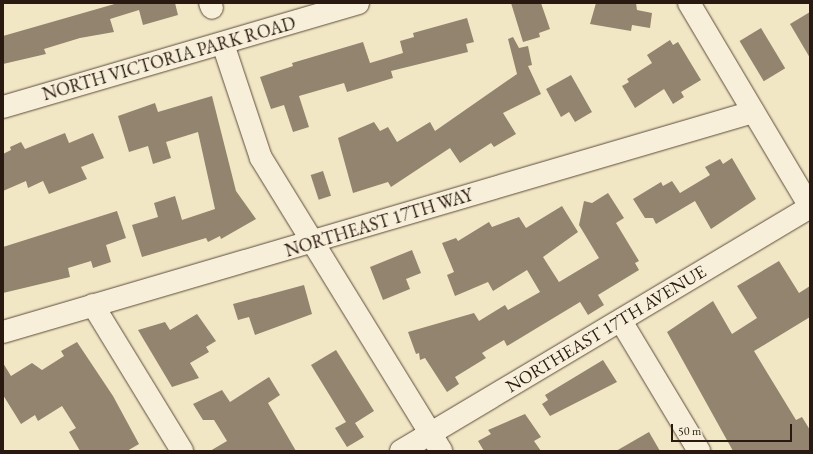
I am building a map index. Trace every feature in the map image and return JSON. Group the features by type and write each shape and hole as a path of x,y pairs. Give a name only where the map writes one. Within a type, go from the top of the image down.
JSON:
{"street":[{"name":"NORTH VICTORIA PARK ROAD","path":"3,107 223,44 358,3"},
{"path":"689,3 810,207"},
{"path":"223,44 261,158 315,243 436,442"},
{"name":"NORTHEAST 17TH WAY","path":"3,332 315,243 753,112"},
{"name":"NORTHEAST 17TH AVENUE","path":"401,451 436,442 621,321 810,207"},
{"path":"93,306 182,451"},
{"path":"621,321 699,451"}],"building":[{"path":"118,3 175,3 178,15 143,25 139,10 110,19 114,32 80,38 44,49 46,54 3,64 3,36"},
{"path":"511,3 541,3 550,29 539,33 540,37 523,42"},
{"path":"596,3 636,3 637,10 652,13 650,28 632,25 631,31 590,24"},
{"path":"810,12 810,58 790,24"},
{"path":"467,18 474,42 466,44 468,52 391,71 393,78 347,92 344,83 299,96 309,127 293,132 284,105 271,109 260,77 293,66 292,63 363,42 370,63 403,53 400,41 414,37 413,33"},
{"path":"761,28 785,68 764,81 740,41"},
{"path":"513,37 519,48 528,46 532,65 528,66 541,94 503,113 516,134 494,147 491,143 460,163 450,148 391,187 388,182 353,193 338,138 374,122 380,131 388,127 397,142 430,122 435,131 517,74 508,39"},
{"path":"670,40 673,45 678,42 701,80 681,92 684,97 673,104 664,89 635,108 622,86 629,82 627,79 652,63 647,55"},
{"path":"571,75 592,112 575,122 569,112 561,117 546,89"},
{"path":"212,96 236,191 256,219 221,239 220,236 208,242 206,238 142,257 132,225 158,217 154,203 175,196 182,220 215,209 198,132 166,142 171,158 153,164 148,146 129,152 118,116 155,103 158,112"},
{"path":"65,133 69,143 93,133 104,158 81,167 87,179 49,194 43,181 28,188 26,181 3,191 3,154 11,150 10,147 21,142 25,149"},
{"path":"732,158 756,199 711,229 695,201 656,224 653,218 645,218 633,199 661,182 663,186 672,181 680,193 710,175 705,167 720,159 723,164"},
{"path":"323,171 331,196 319,200 311,175"},
{"path":"608,193 624,218 616,223 639,261 635,263 639,270 598,295 604,305 588,315 580,302 507,346 504,340 482,353 486,358 455,377 459,384 447,392 425,358 420,360 419,353 416,354 408,332 474,313 479,321 505,305 508,310 540,292 527,270 493,291 488,282 455,296 447,275 454,272 442,243 456,238 458,241 489,222 492,227 519,217 526,228 562,206 578,232 543,257 559,282 599,258 579,225 584,201 592,203"},
{"path":"117,211 126,238 106,245 111,262 93,268 91,261 68,268 70,277 3,293 3,247"},
{"path":"412,250 421,273 406,279 410,289 383,300 370,267"},
{"path":"779,261 799,293 810,286 810,317 754,351 796,420 802,417 810,430 810,451 733,451 667,332 713,301 732,334 757,318 737,286"},
{"path":"304,285 312,314 255,335 249,317 238,320 233,304"},
{"path":"197,314 216,341 206,347 209,352 190,363 199,378 172,387 138,330 165,322 170,330"},
{"path":"77,342 113,396 139,444 127,451 80,451 69,432 76,428 62,406 38,421 35,415 21,424 3,395 3,363 11,376 32,363 42,370 64,356 61,351"},
{"path":"336,350 374,411 355,423 364,437 347,447 335,428 346,422 311,365"},
{"path":"603,360 617,382 550,416 542,404 548,400 545,395"},
{"path":"269,377 280,395 268,403 296,451 210,451 227,441 214,420 203,420 193,404 222,390 230,402"},
{"path":"525,414 541,437 534,441 541,451 484,451 478,441 491,434 488,430"},
{"path":"649,432 660,451 616,451"}]}
